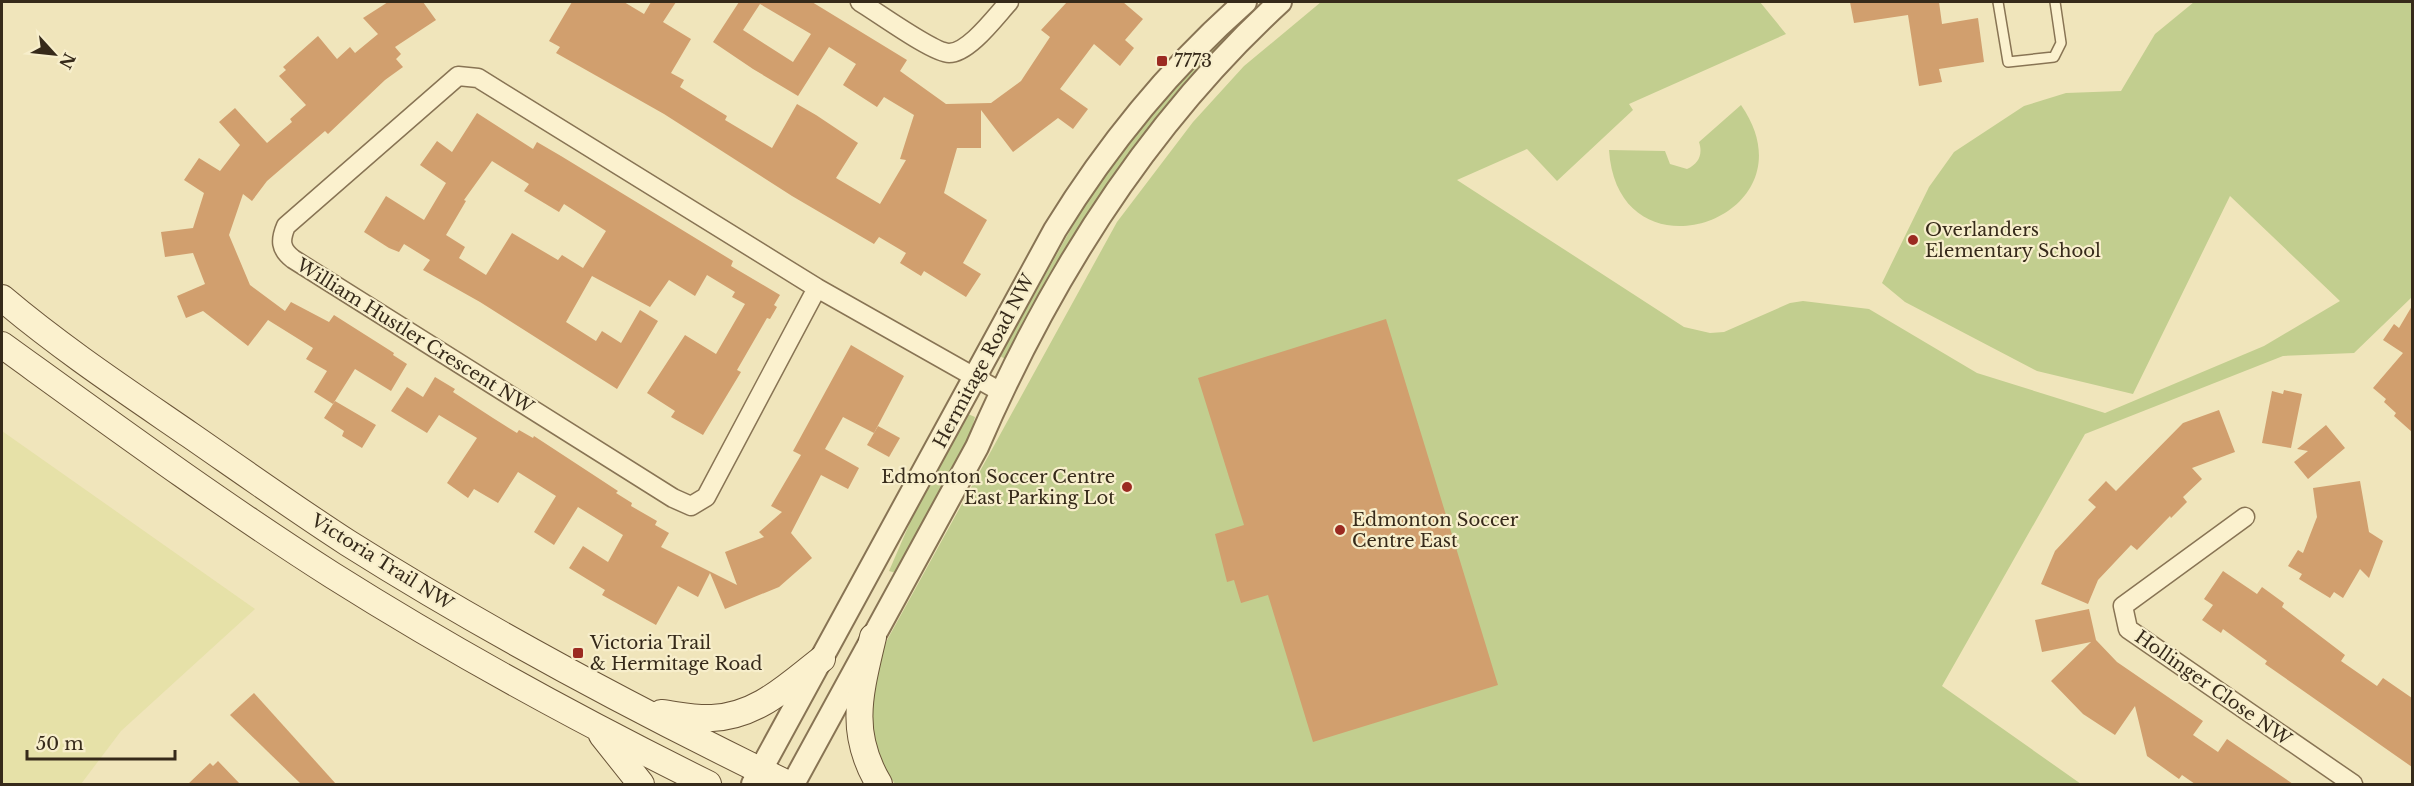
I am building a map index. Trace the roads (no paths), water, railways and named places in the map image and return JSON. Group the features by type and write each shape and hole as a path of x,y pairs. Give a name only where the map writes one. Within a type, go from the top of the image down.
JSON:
{"main road":[{"name":"Victoria Trail NW","path":"2,298 111,380 347,542 497,631 643,711 756,778 788,784"},
{"name":"Victoria Trail NW","path":"2,345 120,430 330,574 482,665 599,730 708,784"},
{"path":"873,638 859,699 858,718 864,754 879,784"},
{"path":"643,711 695,718 731,716 764,704 822,659"},
{"path":"599,730 640,784"}],"street":[{"path":"860,2 930,46 950,53 966,46 1009,2"},
{"name":"Hermitage Road NW","path":"756,778 1055,230 1107,150 1174,70 1245,2"},
{"name":"Hermitage Road NW","path":"793,784 977,447 1000,392 1089,230 1167,120 1257,9 1280,2"},
{"name":"William Hustler Crescent NW","path":"817,288 706,497 691,506 663,491 293,259 284,252 281,243 286,225 458,76 478,78 817,288 1000,392"},
{"name":"Hollinger Close NW","path":"2245,517 2123,606 2128,629 2353,784"}],"lane":[{"path":"1998,2 2008,62 2055,57 2061,43 2055,2"}],"place":[{"name":"7773","path":"1162,61"},
{"name":"Overlanders Elementary School","path":"1913,240"},
{"name":"Edmonton Soccer Centre East Parking Lot","path":"1127,487"},
{"name":"Edmonton Soccer Centre East","path":"1340,530"},
{"name":"Victoria Trail & Hermitage Road","path":"578,653"}]}
